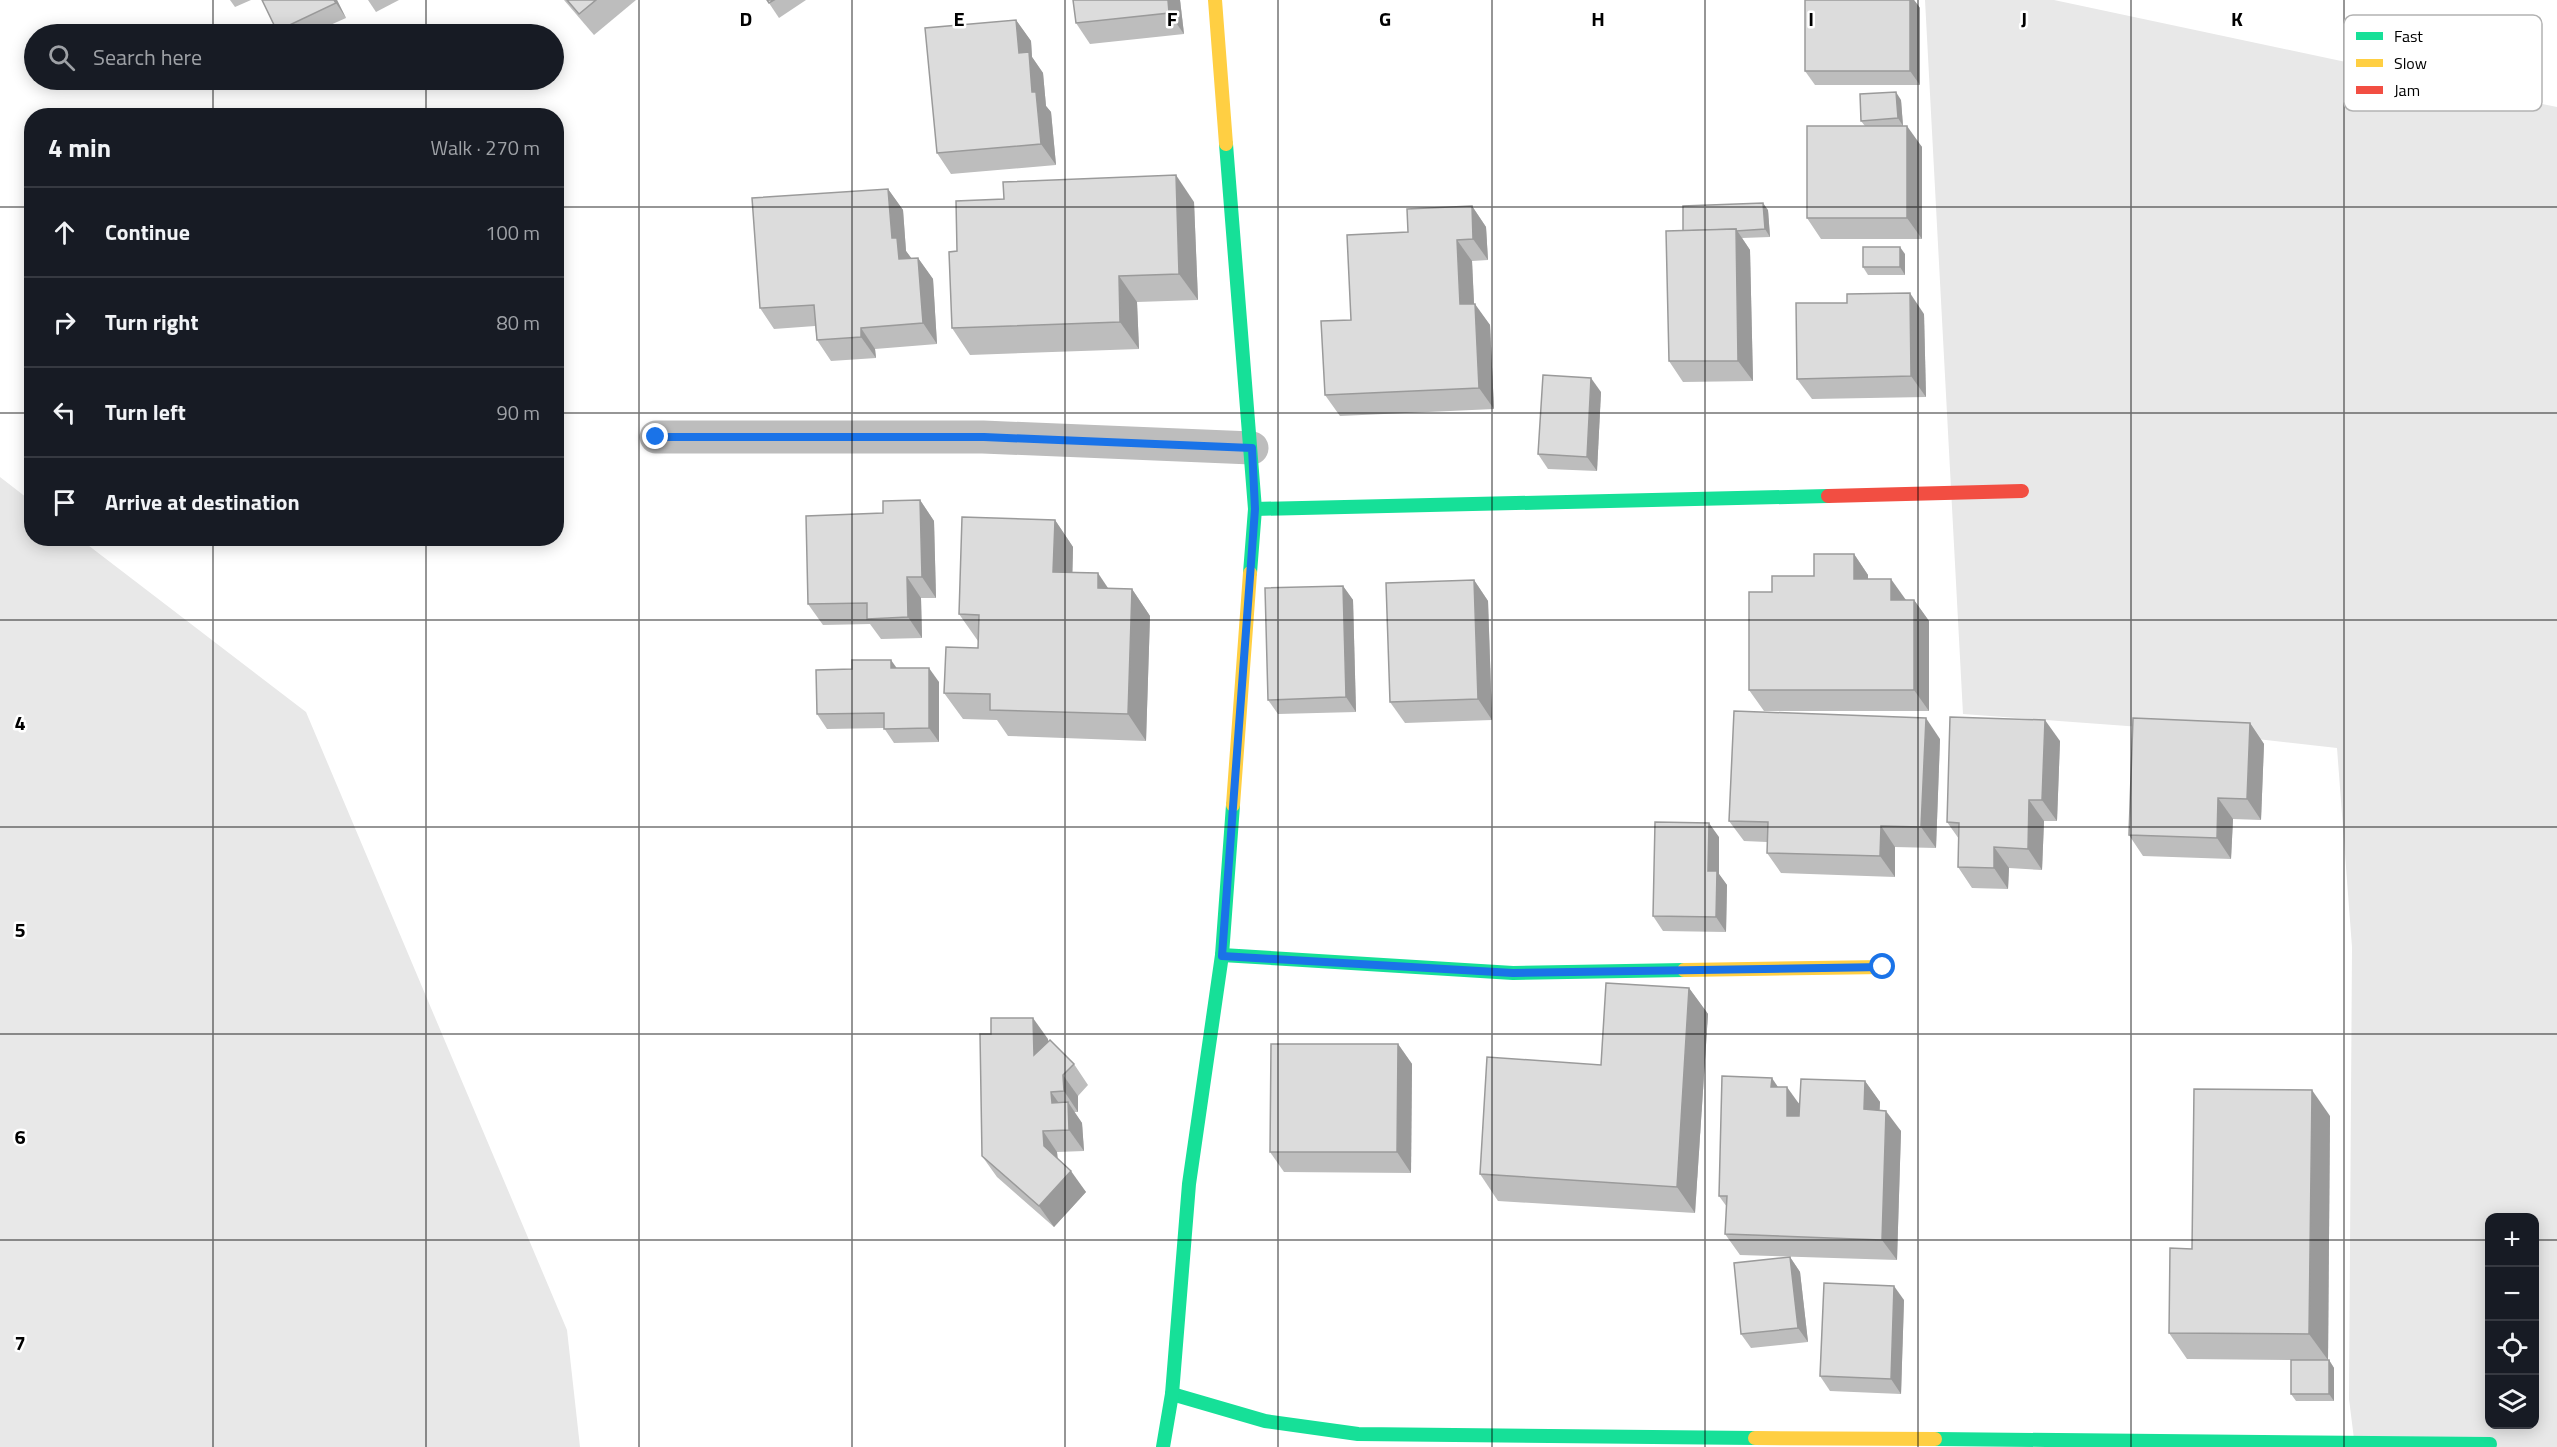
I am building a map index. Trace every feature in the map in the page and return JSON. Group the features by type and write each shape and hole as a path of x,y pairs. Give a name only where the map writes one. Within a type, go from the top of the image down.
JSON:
{"street":[{"path":"1163,1447 1172,1394 1189,1184 1222,956 1255,509 1215,0"},
{"path":"656,437 984,437 1252,448"},
{"path":"1255,509 2022,491"},
{"path":"1222,956 1513,973 1883,967"},
{"path":"1172,1394 1265,1421 1358,1434 2490,1444"}],"shaded area":[{"path":"1925,0 2054,0 2344,62 2344,111 2542,111 2542,104 2557,107 2557,1447 2355,1447 2349,1399 2352,947 2337,748 2168,729 1963,714"},
{"path":"0,477 24,496 24,546 89,546 306,712 567,1330 580,1447 0,1447"}],"building":[{"path":"262,0 334,0 336,3 292,24 274,24"},
{"path":"567,0 596,0 579,14"},
{"path":"1073,0 1168,0 1169,13 1076,23"},
{"path":"1805,0 1910,0 1910,71 1805,71"},
{"path":"1016,20 1019,53 1029,52 1032,92 1036,92 1041,144 937,153 925,28"},
{"path":"1896,92 1898,118 1861,121 1860,94"},
{"path":"1807,126 1907,126 1907,218 1807,218"},
{"path":"1176,175 1179,274 1119,276 1120,322 952,328 949,252 957,251 956,201 1004,199 1003,182"},
{"path":"888,189 892,238 897,238 899,259 918,258 923,323 861,328 861,337 817,340 814,305 760,308 752,198"},
{"path":"1763,203 1765,229 1683,231 1683,206"},
{"path":"1472,206 1473,239 1457,240 1460,304 1475,304 1479,388 1325,395 1321,321 1351,320 1347,235 1408,232 1407,209"},
{"path":"1736,229 1738,361 1669,361 1666,231"},
{"path":"1863,247 1900,247 1900,267 1863,267"},
{"path":"1910,293 1911,376 1797,379 1796,303 1847,303 1847,294"},
{"path":"1543,375 1591,378 1587,457 1538,454"},
{"path":"920,500 922,577 907,577 908,617 867,619 867,603 808,604 806,516 883,513 883,501"},
{"path":"962,517 1055,520 1053,572 1098,573 1098,588 1132,589 1128,714 990,710 990,694 944,693 946,647 978,648 979,615 959,614"},
{"path":"1814,554 1854,554 1854,579 1891,579 1891,600 1914,600 1914,690 1749,690 1749,592 1772,592 1772,576 1814,576"},
{"path":"1474,580 1478,699 1390,702 1386,583"},
{"path":"1343,586 1346,697 1268,700 1265,588"},
{"path":"852,660 891,660 891,668 929,668 929,728 884,729 884,713 817,714 816,670 852,669"},
{"path":"1734,711 1926,718 1921,827 1881,826 1880,856 1767,853 1768,822 1729,821"},
{"path":"1950,717 2045,720 2042,800 2029,800 2028,849 1994,847 1994,868 1958,867 1959,823 1947,822"},
{"path":"2133,718 2250,723 2247,799 2218,798 2217,838 2129,835"},
{"path":"1655,822 1709,823 1708,871 1717,871 1716,917 1653,916"},
{"path":"1606,983 1689,988 1677,1187 1480,1174 1487,1057 1601,1065"},
{"path":"991,1018 1033,1018 1034,1055 1050,1040 1074,1064 1063,1075 1064,1091 1051,1092 1052,1103 1068,1102 1069,1130 1043,1131 1044,1146 1071,1171 1039,1206 982,1156 980,1034 991,1034"},
{"path":"1271,1044 1398,1044 1397,1152 1270,1152"},
{"path":"1722,1076 1772,1078 1771,1087 1787,1087 1787,1116 1799,1116 1801,1079 1865,1081 1864,1109 1886,1111 1882,1240 1725,1234 1727,1196 1719,1196"},
{"path":"2194,1089 2312,1090 2309,1334 2169,1333 2170,1248 2192,1249"},
{"path":"1790,1257 1798,1328 1741,1334 1734,1263"},
{"path":"1824,1283 1894,1286 1891,1379 1820,1376"},
{"path":"2291,1360 2329,1360 2329,1394 2291,1394"}],"traffic: fast":[{"path":"1226,144 1255,509 1250,573"},
{"path":"1255,509 1828,496"},
{"path":"1163,1447 1172,1394 1189,1184 1222,955 1233,805"},
{"path":"1222,955 1513,973 1684,970"},
{"path":"1172,1394 1265,1421 1358,1434 1755,1438"},
{"path":"1935,1439 2490,1444"}],"traffic: slow":[{"path":"1215,0 1226,144"},
{"path":"1233,805 1250,573"},
{"path":"1684,970 1883,967"},
{"path":"1755,1438 1935,1439"}],"traffic: jam":[{"path":"1828,496 2022,491"}],"route":[{"path":"656,437 984,437 1252,448 1255,509 1222,956 1513,973 1883,967"}]}
